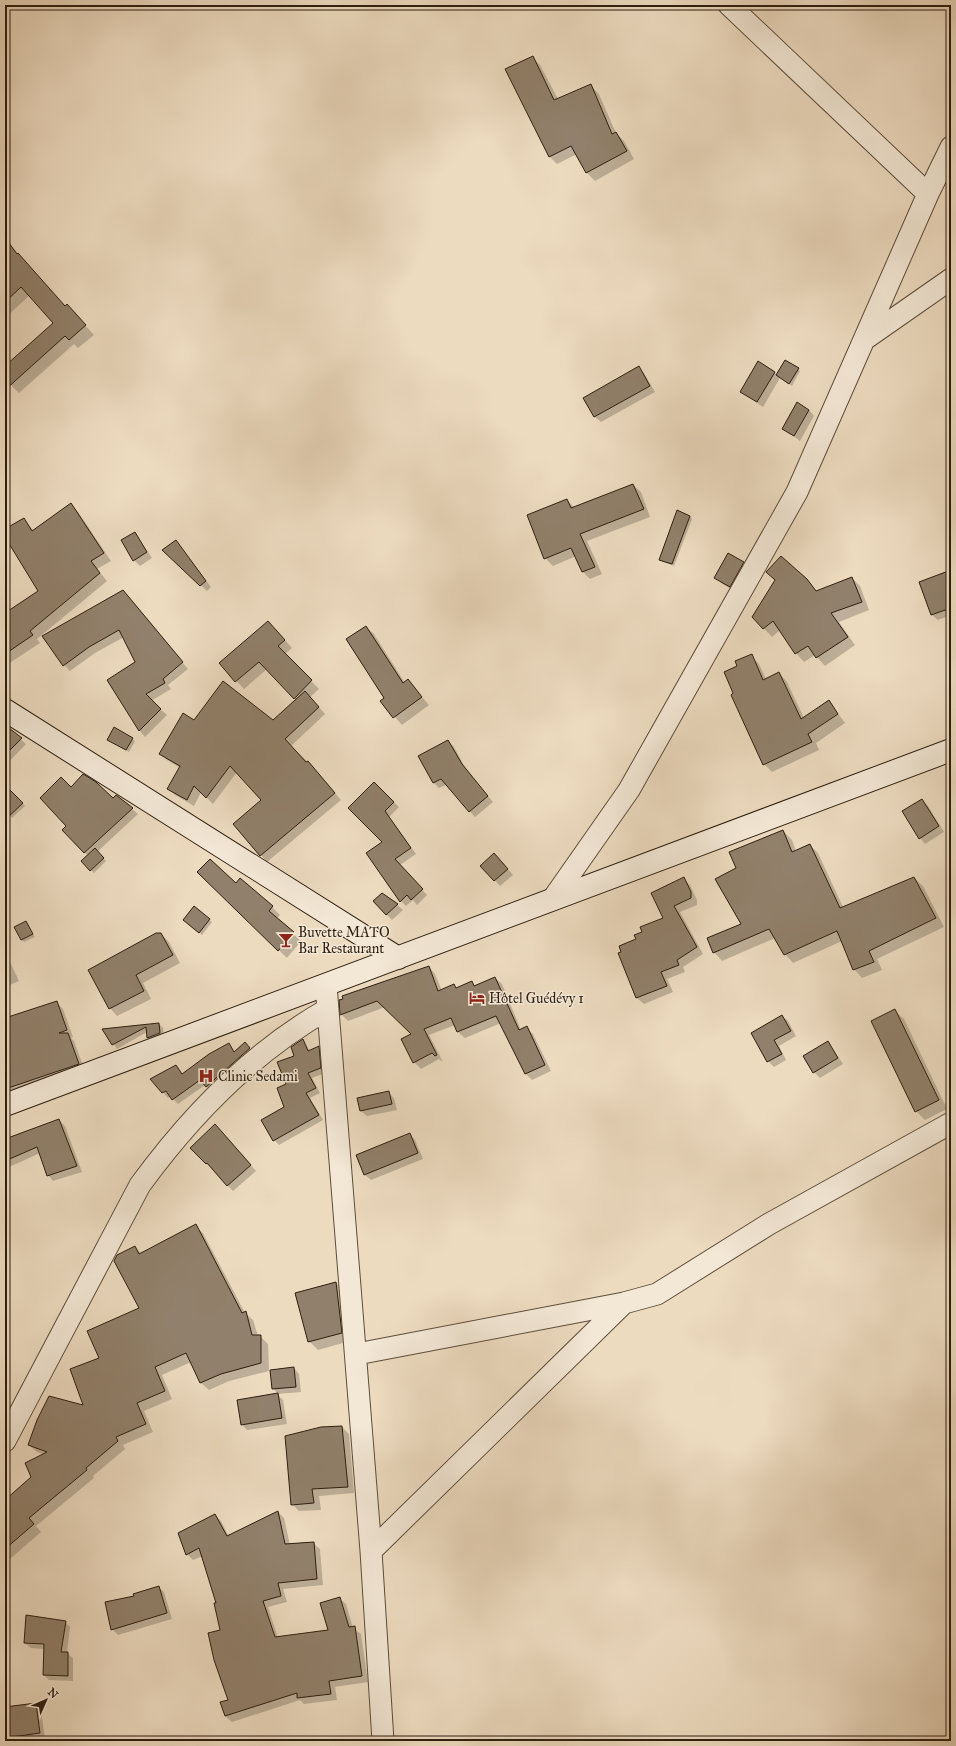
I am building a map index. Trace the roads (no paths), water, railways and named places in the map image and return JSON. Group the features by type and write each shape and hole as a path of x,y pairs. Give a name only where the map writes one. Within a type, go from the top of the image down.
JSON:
{"main road":[{"path":"5,710 398,958"},
{"path":"5,1105 951,750"}],"street":[{"path":"729,5 928,194"},
{"path":"552,900 629,790 797,492 928,194 951,147"},
{"path":"865,339 951,279"},
{"path":"326,985 372,1551 383,1741"},
{"path":"5,1440 140,1185 168,1147 197,1113 266,1049 296,1027 328,1009"},
{"path":"356,1354 624,1303 657,1294 770,1224 951,1123"},
{"path":"372,1551 624,1303"}],"place":[{"name":"Buvette MATO Bar Restaurant","path":"286,940"},
{"name":"Hôtel Guédévy 1","path":"477,998"},
{"name":"Clinic Sedami","path":"206,1076"}]}
